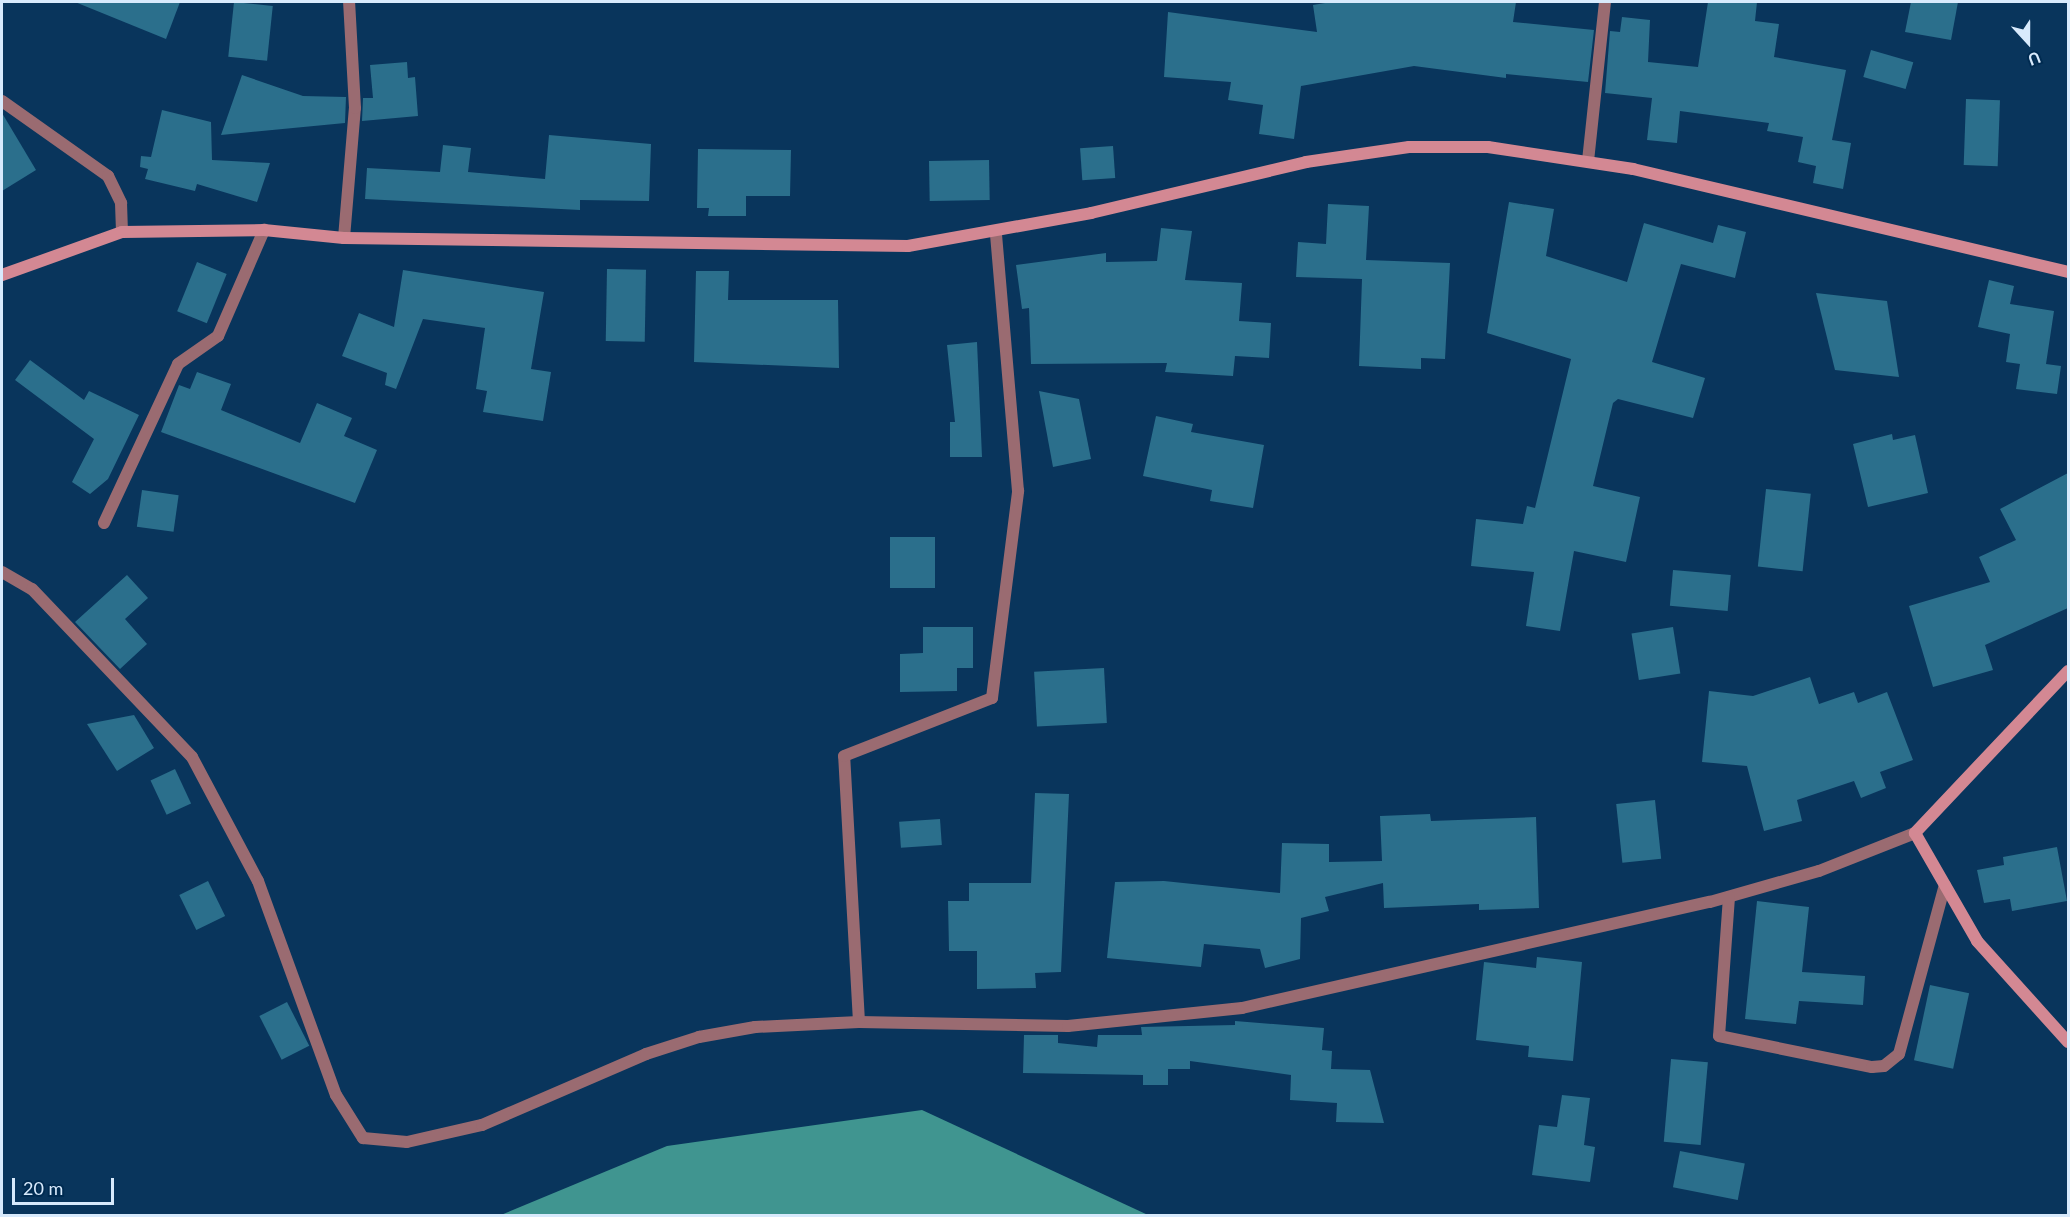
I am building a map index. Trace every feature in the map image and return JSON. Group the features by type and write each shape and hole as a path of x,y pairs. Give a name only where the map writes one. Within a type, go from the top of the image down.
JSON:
{"main road":[{"path":"2,275 122,232 264,230 344,238 897,246 996,232 1306,162 1409,147 1488,147 1588,161 2068,272"},
{"path":"2068,671 1915,833 1977,941 2068,1042"}],"street":[{"path":"344,238 355,108 349,2"},
{"path":"1588,161 1605,2"},
{"path":"2,101 108,176 121,203 122,232"},
{"path":"104,523 178,364 218,336 264,230"},
{"path":"859,1023 844,756 992,698 1018,492 996,232"},
{"path":"2,572 32,589 192,758 258,881 336,1095 363,1138 407,1142 482,1125 646,1054 699,1037 755,1027 859,1023 1068,1026 1242,1008 1729,897 1819,871 1915,833"},
{"path":"1729,897 1719,1036 1872,1067 1884,1066 1899,1054 1945,885"}],"shaded area":[{"path":"922,1110 1148,1215 501,1215 667,1146"}],"building":[{"path":"75,2 180,2 166,39"},
{"path":"234,2 273,6 267,61 228,57"},
{"path":"1331,2 1516,2 1513,22 1594,30 1588,82 1506,74 1506,78 1414,66 1301,86 1294,139 1259,134 1263,105 1228,100 1231,82 1164,77 1168,12 1317,32 1313,5"},
{"path":"1708,2 1757,2 1755,21 1779,24 1774,57 1846,70 1832,140 1851,143 1843,189 1813,183 1816,166 1798,162 1803,137 1767,131 1769,123 1680,111 1677,143 1647,140 1652,98 1605,93 1610,31 1620,32 1622,17 1650,20 1648,62 1698,67"},
{"path":"1911,2 1958,2 1951,40 1905,32"},
{"path":"1871,50 1913,62 1906,89 1863,77"},
{"path":"407,62 408,78 415,77 418,116 362,121 363,98 373,98 370,65"},
{"path":"242,75 303,96 346,97 345,123 221,135"},
{"path":"1966,99 2000,100 1998,166 1964,165"},
{"path":"162,110 211,122 212,160 270,163 257,202 197,184 195,191 145,179 148,169 140,167 141,156 151,157"},
{"path":"2,113 36,170 2,191"},
{"path":"549,135 651,144 649,201 580,200 580,210 365,199 367,168 440,172 443,145 471,148 468,172 545,179"},
{"path":"1113,146 1115,178 1082,180 1080,148"},
{"path":"698,149 791,150 790,196 746,196 746,216 708,216 709,208 697,208"},
{"path":"989,160 990,200 930,201 929,161"},
{"path":"1509,202 1554,209 1546,256 1627,282 1644,223 1713,243 1718,225 1746,232 1735,278 1681,264 1652,362 1705,378 1693,418 1618,399 1613,403 1593,486 1640,497 1626,562 1574,551 1560,631 1526,626 1534,572 1471,566 1476,519 1523,524 1527,506 1535,508 1571,359 1487,333"},
{"path":"1328,204 1369,206 1366,260 1450,263 1445,359 1421,358 1421,369 1359,366 1362,279 1296,277 1298,242 1326,244"},
{"path":"1161,228 1192,231 1185,280 1242,283 1239,321 1271,323 1269,358 1235,356 1233,376 1165,372 1167,363 1031,364 1029,308 1022,309 1016,265 1106,253 1106,262 1157,261"},
{"path":"197,262 227,274 207,323 177,311"},
{"path":"607,269 646,270 645,342 606,341"},
{"path":"403,270 544,292 531,369 551,372 543,421 483,412 487,391 476,389 485,328 423,319 396,389 385,385 387,373 342,356 359,313 394,327"},
{"path":"696,271 729,271 728,300 838,300 839,368 694,362"},
{"path":"1989,280 2014,286 2010,304 2054,311 2046,364 2061,366 2057,394 2016,389 2020,364 2006,362 2010,334 1978,327"},
{"path":"1816,293 1887,301 1899,377 1835,370"},
{"path":"977,342 982,457 950,457 950,422 955,422 947,345"},
{"path":"30,360 84,400 89,391 139,415 108,479 90,494 72,482 94,439 15,380"},
{"path":"197,372 231,384 221,410 300,443 317,403 352,418 344,436 377,450 355,503 161,432 179,385 190,389"},
{"path":"1039,391 1079,399 1091,459 1053,467"},
{"path":"1156,416 1193,424 1191,432 1264,445 1253,508 1210,501 1212,490 1143,476"},
{"path":"1892,434 1893,440 1915,435 1928,493 1868,507 1853,444"},
{"path":"2068,473 2068,608 1985,645 1993,670 1933,687 1909,606 1990,582 1979,557 2016,540 2000,509"},
{"path":"1766,489 1811,494 1803,571 1758,567"},
{"path":"142,490 179,495 173,532 137,527"},
{"path":"890,537 935,537 935,588 890,588"},
{"path":"1673,570 1731,575 1728,611 1670,606"},
{"path":"127,575 148,598 125,619 147,644 120,669 75,622"},
{"path":"923,627 973,627 973,668 957,668 957,691 900,692 900,654 923,653"},
{"path":"1673,627 1680,673 1639,680 1632,634"},
{"path":"1104,668 1107,723 1037,727 1034,672"},
{"path":"1810,677 1819,704 1854,692 1858,703 1887,692 1913,760 1880,772 1886,788 1861,798 1854,781 1797,800 1802,821 1764,831 1747,766 1702,762 1709,691 1753,696"},
{"path":"134,715 154,748 117,771 87,724"},
{"path":"175,769 191,803 167,815 151,780"},
{"path":"1035,793 1069,794 1061,972 1035,973 1036,988 977,989 977,951 949,951 948,901 969,901 969,883 1031,883"},
{"path":"1655,800 1661,859 1622,863 1616,804"},
{"path":"1430,814 1431,821 1536,817 1539,908 1479,910 1479,904 1384,908 1383,883 1325,897 1329,911 1301,918 1300,959 1265,968 1260,949 1204,944 1201,967 1107,958 1115,882 1164,881 1280,893 1282,843 1329,844 1329,862 1382,861 1380,816"},
{"path":"940,819 942,845 901,848 899,822"},
{"path":"2057,847 2067,901 2012,911 2010,899 1984,903 1977,870 2004,865 2003,857"},
{"path":"208,881 225,916 196,930 179,895"},
{"path":"1757,901 1809,907 1802,972 1865,976 1863,1005 1799,1001 1796,1024 1745,1019"},
{"path":"1537,957 1582,962 1573,1061 1528,1057 1529,1046 1476,1040 1484,962 1536,968"},
{"path":"1930,985 1969,993 1953,1069 1914,1060"},
{"path":"287,1002 309,1046 282,1060 259,1016"},
{"path":"1235,1021 1324,1028 1322,1050 1332,1051 1331,1069 1370,1070 1384,1123 1336,1122 1337,1103 1290,1100 1291,1075 1190,1061 1190,1069 1168,1069 1168,1085 1143,1085 1143,1075 1023,1073 1024,1035 1058,1035 1058,1043 1097,1047 1098,1035 1142,1035 1141,1027 1235,1025"},
{"path":"1671,1059 1708,1062 1701,1145 1664,1142"},
{"path":"1562,1095 1590,1098 1584,1145 1595,1147 1590,1182 1532,1175 1539,1125 1557,1127"},
{"path":"1680,1151 1745,1164 1738,1200 1673,1187"}]}
